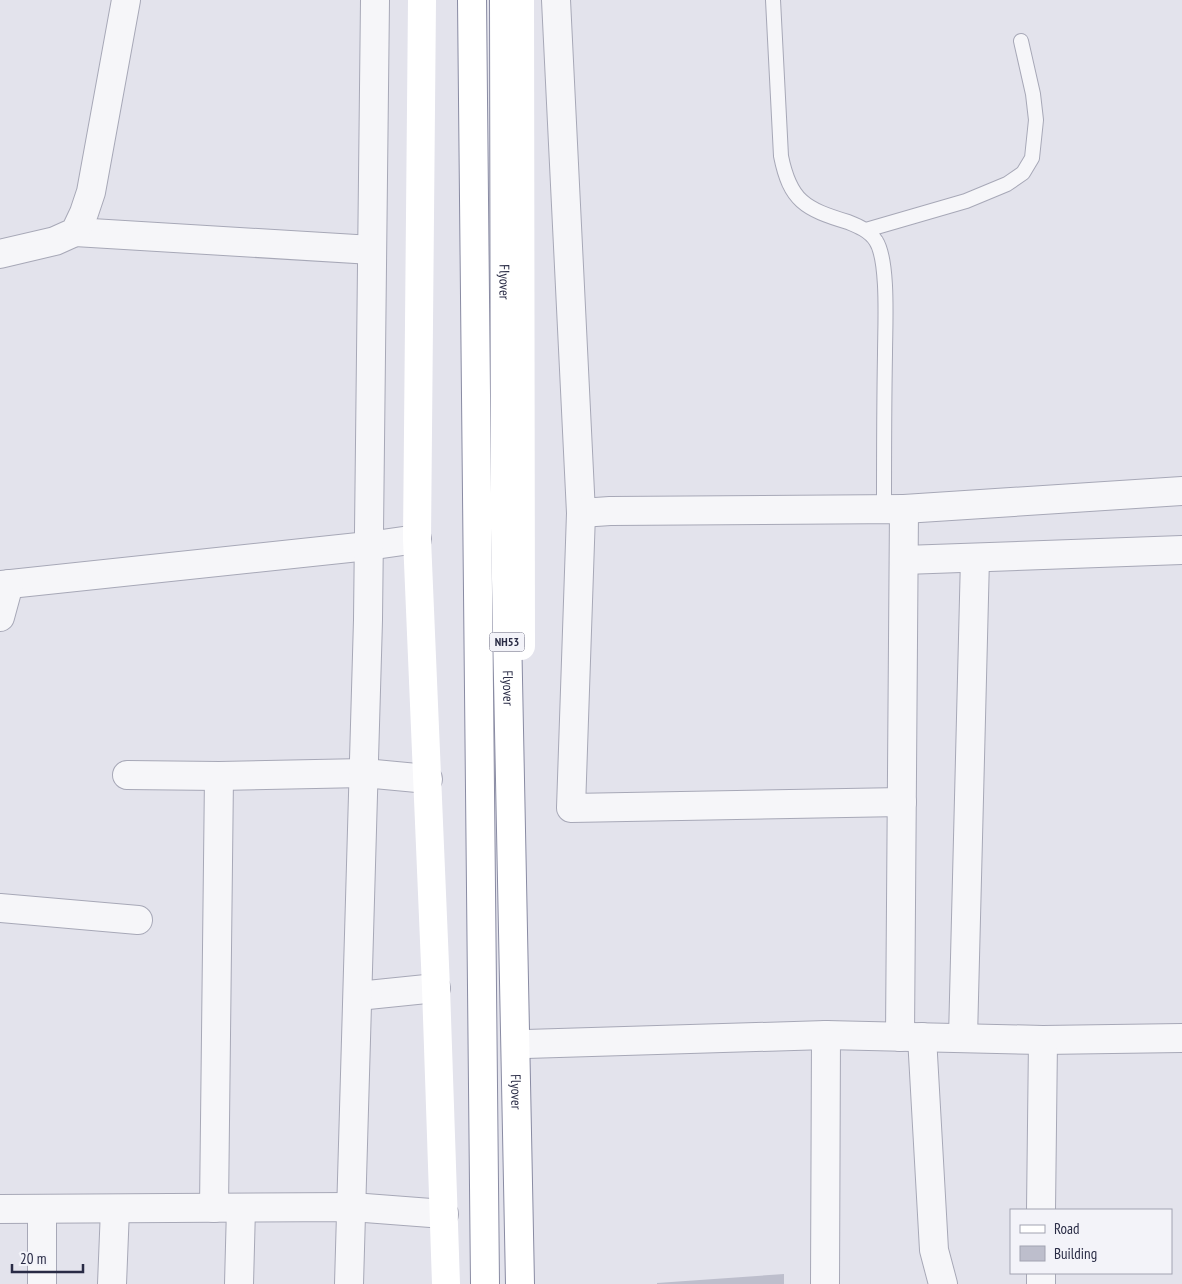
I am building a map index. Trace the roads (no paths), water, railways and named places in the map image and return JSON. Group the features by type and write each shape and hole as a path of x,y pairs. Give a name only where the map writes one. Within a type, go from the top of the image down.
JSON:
{"main road":[{"path":"422,0 417,539 428,779 446,1284"},
{"name":"NH53","path":"472,0 484,1284"},
{"name":"Flyover","path":"504,0 505,528 520,1284"},
{"path":"520,0 520,624 526,1044 532,1284"}],"street":[{"path":"76,232 91,192 126,0"},
{"path":"350,1284 364,773 375,0"},
{"path":"556,0 581,513 571,808 902,802"},
{"path":"0,254 55,240 76,232 372,250"},
{"path":"581,513 620,511 894,510 1182,491"},
{"path":"894,510 904,560 902,802 911,1037 934,1250 943,1284"},
{"path":"0,617 4,585 368,546 417,539"},
{"path":"904,560 1182,550"},
{"path":"963,1038 975,558"},
{"path":"127,775 219,776 364,773 428,779"},
{"path":"219,776 227,1208 239,1284"},
{"path":"0,908 138,920"},
{"path":"358,996 436,988"},
{"path":"825,1284 826,1035"},
{"path":"526,1044 826,1035 1043,1040 1182,1038"},
{"path":"1041,1209 1043,1040"},
{"path":"0,1209 352,1207 444,1214"},
{"path":"42,1209 42,1284"},
{"path":"112,1284 115,1209"}],"lane":[{"path":"772,0 781,156 785,176 794,194 808,207 866,230 876,240 882,256 894,510"},
{"path":"866,230 966,200 1007,184 1023,174 1032,158 1036,120 1033,94 1021,41"}]}
